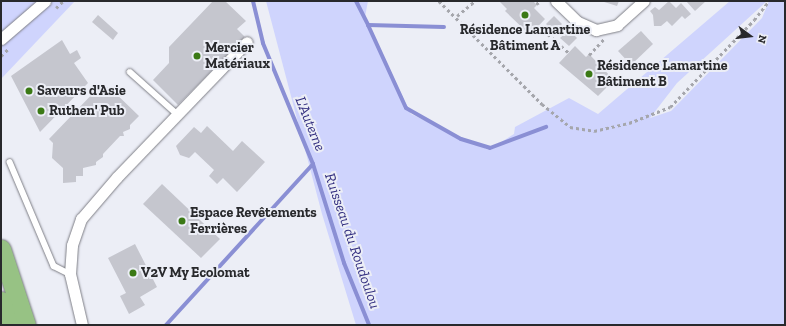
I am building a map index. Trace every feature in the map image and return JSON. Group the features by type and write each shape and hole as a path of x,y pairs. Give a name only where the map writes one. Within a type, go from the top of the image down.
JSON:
{"highway":[{"path":"1,249 26,325"},
{"path":"1,301 8,325"}],"street":[{"path":"1,33 35,1"},
{"path":"1,39 44,1"},
{"path":"556,1 578,22 596,30 617,25 644,1"},
{"path":"82,325 70,274 72,245 81,219 117,176 248,42"}],"lane":[{"path":"130,72 178,114"},
{"path":"10,162 54,266 70,274"}],"path":[{"path":"439,1 456,16 542,104 570,127 594,131 630,123 670,107 754,20 769,1"},
{"path":"456,16 475,1"},
{"path":"536,4 541,1"},
{"path":"535,33 539,28 567,53"}],"shaded area":[{"path":"1,1 75,1 1,79"},
{"path":"266,1 368,1 365,17 411,114 489,150 514,134 515,127 569,98 598,114 730,1 767,1 677,83 650,118 671,111 762,18 769,1 785,1 785,325 356,325 322,214"}],"building":[{"name":"Mercier Matériaux","path":"213,1 225,1 246,21 237,29 245,37 178,105 153,80 169,63 169,47"},
{"name":"Résidence Lamartine Bâtiment A","path":"499,1 533,1 537,5 534,8 545,19 530,35 505,11 507,9"},
{"path":"601,1 619,1 617,6"},
{"path":"669,1 676,8 681,3 691,14 685,19 682,16 672,26 667,21 661,26 654,26 653,15 650,11 655,7 659,10"},
{"path":"686,1 706,1 695,11"},
{"path":"98,15 118,33 113,40 92,22"},
{"path":"554,16 562,24 554,32 546,24"},
{"path":"569,30 577,38 569,46 560,38"},
{"path":"641,31 653,44 631,65 618,51"},
{"path":"62,40 70,54 77,50 81,58 74,63 88,83 40,132 11,76"},
{"name":"Résidence Lamartine Bâtiment B","path":"575,46 586,57 589,54 614,80 598,96 559,63"},
{"path":"99,87 109,87 139,116 130,125 130,129 123,132 124,136 120,136 103,154 103,157 96,162 96,165 83,168 83,176 76,176 76,182 63,183 63,168 52,158 53,143 49,139"},
{"path":"207,126 233,151 242,141 265,162 237,192 223,178 217,184 209,176 214,170 195,152 189,158 180,155 176,146 194,127 201,133"},
{"name":"Espace Revêtements Ferrières","path":"162,184 220,239 201,258 143,204"},
{"name":"V2V My Ecolomat","path":"135,244 157,287 140,297 145,305 129,314 120,296 126,293 108,258"}],"waterway":[{"name":"L'Auterne","path":"166,325 313,164 263,43 253,1"},
{"path":"356,1 368,25 444,27"},
{"path":"368,25 406,108 461,139 490,148 546,127"},
{"name":"Ruisseau du Roudoulou","path":"313,164 344,263 369,325"}],"place":[{"name":"Résidence Lamartine Bâtiment A","path":"525,15"},
{"name":"Mercier Matériaux","path":"197,56"},
{"name":"Résidence Lamartine Bâtiment B","path":"589,74"},
{"name":"Saveurs d'Asie","path":"29,91"},
{"name":"Ruthen' Pub","path":"41,111"},
{"name":"Espace Revêtements Ferrières","path":"182,221"},
{"name":"V2V My Ecolomat","path":"133,273"}]}
